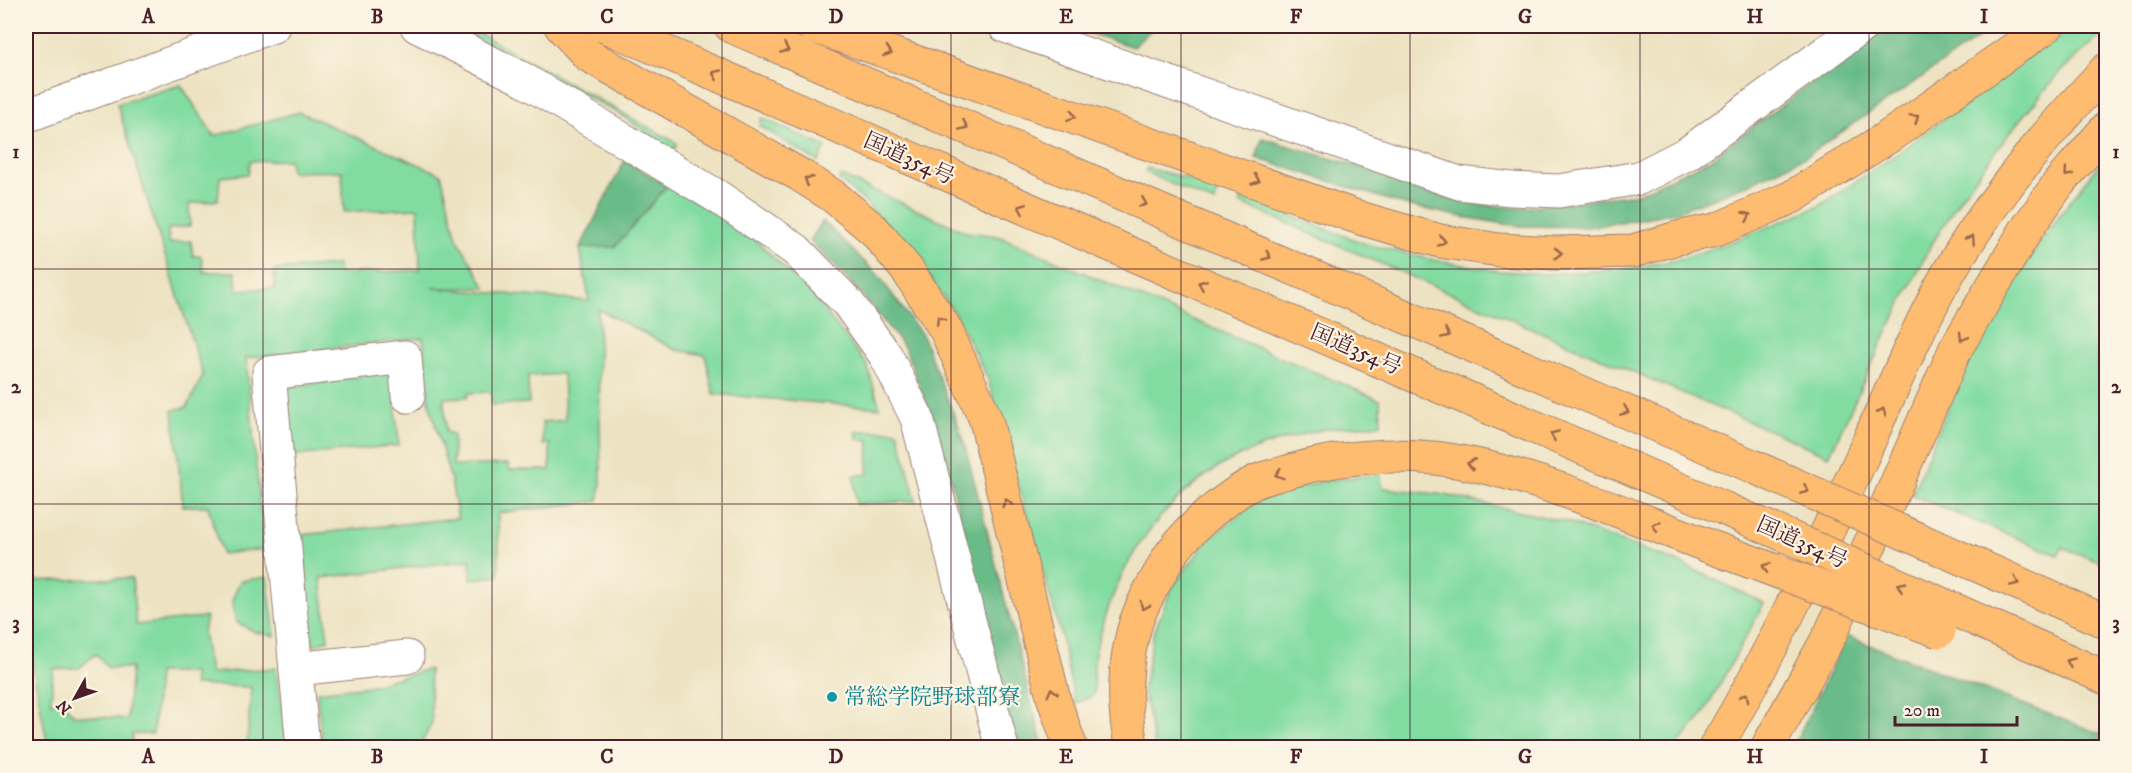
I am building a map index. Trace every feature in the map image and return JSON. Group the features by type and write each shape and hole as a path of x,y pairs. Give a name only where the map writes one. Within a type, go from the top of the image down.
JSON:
{"highway":[{"path":"561,26 588,55 833,196 874,230 908,271 946,330 986,420 1054,700 1071,747"},
{"name":"国道354号","path":"605,26 970,186 1148,260 1723,508 1947,620 2033,646 2106,678"},
{"path":"731,26 1752,466 2106,622"},
{"path":"813,26 1363,219 1440,241 1499,250 1555,253 1633,251 1677,238 1716,230 1792,197 1888,137 2047,26"},
{"path":"1715,747 1746,696 1789,613 1913,341 1942,284 2002,193 2071,108 2106,70"},
{"path":"1767,747 1831,633 1956,348 2026,230 2059,183 2106,129"},
{"path":"1132,747 1125,700 1128,662 1137,622 1153,586 1173,551 1230,497 1258,481 1328,461 1403,456 1478,465 1543,483 1711,547 1947,620"}],"street":[{"path":"26,116 273,26"},
{"path":"417,26 519,77 718,197 796,250 848,303 886,356 917,418 1002,747"},
{"path":"1005,26 1459,183 1559,191 1639,178 1688,153 1862,26"},
{"path":"303,747 269,373 405,357 408,396"},
{"path":"296,669 407,657"}],"green space":[{"path":"453,26 466,26 677,143 674,151 618,113"},
{"path":"1067,26 1155,26 1133,47"},
{"path":"1887,26 1996,26 1805,157 1744,186 1675,212 1587,227 1517,226 1405,205 1256,158 1262,138 1377,172 1463,203 1519,208 1637,194 1709,160"},
{"path":"2078,26 2106,26 2106,31 2062,70 2018,122 1961,197 1930,247 1882,342 1829,456 1240,203 1242,197 1366,244 1433,260 1500,271 1547,274 1612,270 1673,261 1726,244 1819,206 1897,154 2032,53"},
{"path":"181,85 214,136 299,112 441,174 457,238 486,288 432,288 589,301 580,248 615,246 667,186 739,224 815,298 867,365 880,408 714,394 705,355 676,350 598,309 601,483 598,501 498,513 499,576 471,579 470,560 321,578 328,640 313,646 302,535 458,518 451,481 429,402 423,338 246,358 264,549 222,554 208,506 183,506 173,410 187,407 203,375 117,104","holes":["289,160 291,172 342,171 344,212 418,208 420,270 339,274 338,265 274,270 275,288 237,290 235,272 204,272 201,256 193,256 191,241 169,243 168,229 190,226 189,204 218,200 220,177 248,174 250,161","563,374 565,420 542,422 543,445 550,444 550,470 510,470 508,464 453,466 453,434 446,432 444,398 468,397 468,393 491,392 492,405 529,403 528,376"]},
{"path":"762,118 826,147 818,162 760,126"},
{"path":"2106,156 2106,283 2099,322 2097,363 2106,422 2106,565 2062,547 2058,555 1912,495 1958,385 1990,324 2053,224"},
{"path":"625,160 667,186 615,247 580,248"},
{"path":"1147,168 1220,187 1214,203 1145,172"},
{"path":"841,176 966,232 998,236 1380,400 1381,424 1326,429 1259,448 1222,465 1182,495 1149,531 1124,572 1113,594 1096,646 1094,695 1075,704 1060,631 988,379 954,312 913,254 864,201 839,180"},
{"path":"823,221 878,275 922,335 963,438 1043,747 1021,747 1013,730 943,448 905,348 860,292 810,241"},
{"path":"392,371 399,445 294,456 285,388"},
{"path":"857,431 898,431 916,501 856,504 854,476 868,474 869,440 857,439"},
{"path":"1380,474 1383,488 1445,495 1567,522 1682,564 1764,603 1703,715 1676,747 1155,747 1143,689 1153,635 1172,587 1208,540 1257,501 1323,481"},
{"path":"267,577 275,636 255,632 236,622 232,601 240,581"},
{"path":"132,578 136,625 206,617 203,632 210,673 276,668 288,747 247,747 251,687 194,685 193,673 158,673 153,734 132,734 132,747 48,747 26,631 26,581","holes":["96,654 108,668 131,668 127,719 74,715 62,702 51,703 53,669 79,668"]},
{"path":"1846,636 2106,736 2106,748 1793,748"},
{"path":"429,669 432,723 423,740 423,747 322,747 317,692 369,686"}],"place":[{"name":"常総学院野球部寮","path":"832,697"}]}
